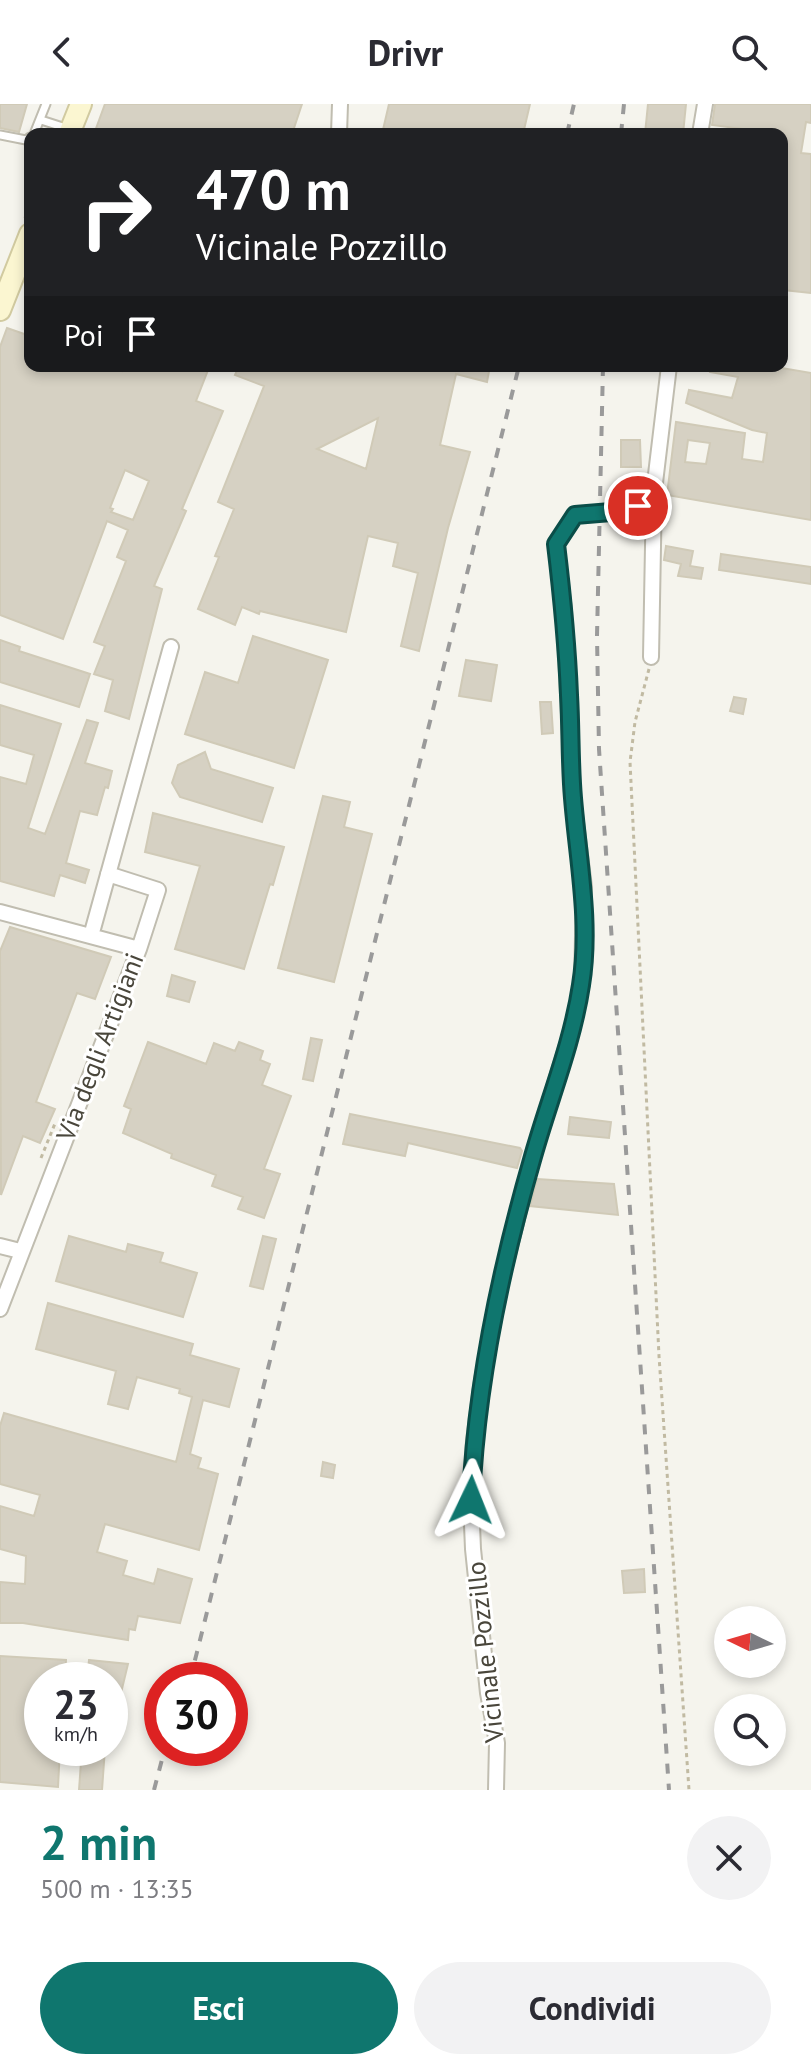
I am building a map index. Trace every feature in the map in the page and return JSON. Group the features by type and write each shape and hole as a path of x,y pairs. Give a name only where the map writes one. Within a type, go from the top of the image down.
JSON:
{"main road":[{"path":"72,128 81,104"},
{"path":"0,310 9,274 24,245"}],"street":[{"path":"339,128 340,104"},
{"path":"701,128 705,104"},
{"path":"651,657 654,491 668,372"},
{"name":"Vicinale Pozzillo","path":"496,1790 497,1743 488,1693 473,1549 471,1500 474,1441 501,1282 582,983 584,887 573,798 564,610 556,544 575,515 623,511 638,506 654,491"},
{"path":"91,936 171,647"},
{"name":"Via degli Artigiani","path":"0,1309 139,949 158,890 108,874"},
{"path":"0,912 139,949"},
{"path":"0,1246 20,1251"}],"lane":[{"path":"36,128 46,104"},
{"path":"41,120 60,128"},
{"path":"0,135 24,140"}],"path":[{"path":"651,657 635,722 630,762 659,1356 689,1790"}],"building":[{"path":"0,104 27,104 19,132 0,128"},
{"path":"105,104 302,104 294,128 96,128"},
{"path":"389,104 530,104 524,128 383,128"},
{"path":"648,104 686,104 684,128 646,128"},
{"path":"715,104 811,104 811,123 806,122 801,153 811,154 811,293 788,290 788,128 712,125"},
{"path":"7,328 24,334 24,372 207,372 196,401 223,411 154,586 162,589 129,719 105,711 113,680 94,674 105,646 94,642 126,561 117,557 128,530 107,521 63,639 0,615 0,347","holes":["125,470 149,481 133,520 111,512 113,509 110,508"]},
{"path":"788,369 811,373 811,520 667,495 676,422 745,433 742,459 763,462 767,433 686,403 689,390 732,398 738,377 710,372 788,372","holes":["688,440 710,443 706,464 685,462"]},
{"path":"236,372 489,372 487,382 456,374 440,445 470,452 448,528 419,651 401,646 418,573 393,566 398,543 368,536 346,632 260,611 259,614 242,607 235,625 198,609 234,509 218,502 264,386 235,375","holes":["378,418 366,469 317,449"]},
{"path":"621,440 640,440 641,467 621,467"},
{"path":"666,546 693,551 690,566 703,568 701,579 678,576 681,564 664,560"},
{"path":"721,554 811,567 811,584 719,570"},
{"path":"253,636 328,660 294,768 185,734 205,672 238,683"},
{"path":"0,640 20,647 19,651 90,674 79,707 0,682"},
{"path":"466,660 497,665 491,701 459,696"},
{"path":"734,697 746,699 743,714 730,711"},
{"path":"540,702 551,702 553,733 542,734"},
{"path":"0,705 61,724 28,828 45,834 87,720 98,723 85,763 112,771 97,815 80,811 66,863 89,870 85,883 60,875 54,896 0,881 0,777 26,784 34,755 0,745"},
{"path":"205,752 211,769 273,788 262,822 180,797 172,783 178,765"},
{"path":"323,796 350,802 344,827 372,834 334,982 278,968"},
{"path":"153,813 284,847 244,969 175,949 200,866 145,852"},
{"path":"10,927 111,957 95,999 77,993 36,1102 55,1109 40,1143 23,1136 1,1195 0,951"},
{"path":"172,975 195,982 189,1002 167,996"},
{"path":"311,1038 322,1040 313,1081 303,1079"},
{"path":"148,1042 206,1064 214,1043 235,1051 239,1042 263,1051 260,1060 270,1064 262,1085 291,1096 264,1169 280,1174 264,1218 238,1209 243,1197 212,1186 216,1175 171,1158 172,1154 123,1133 131,1109 124,1106"},
{"path":"350,1114 520,1148 522,1151 517,1168 408,1143 405,1156 343,1144"},
{"path":"570,1117 611,1122 609,1138 568,1134"},
{"path":"537,1179 614,1184 618,1215 530,1206"},
{"path":"69,1236 126,1252 128,1244 163,1253 160,1262 197,1273 183,1317 56,1281"},
{"path":"263,1236 276,1239 263,1289 250,1286"},
{"path":"48,1303 193,1344 190,1355 239,1369 229,1407 203,1400 190,1454 201,1458 198,1468 218,1474 199,1550 105,1524 97,1552 127,1561 123,1575 154,1584 158,1569 192,1579 180,1623 138,1616 135,1630 129,1629 128,1640 23,1623 0,1623 0,1582 25,1584 26,1556 0,1549 0,1506 34,1516 40,1495 0,1484 0,1426 4,1413 176,1462 192,1397 179,1393 180,1389 137,1377 128,1409 108,1404 116,1371 36,1349"},
{"path":"323,1462 335,1465 333,1478 321,1476"},
{"path":"644,1569 645,1592 624,1593 622,1571"},
{"path":"0,1656 66,1660 24,1662 24,1766 59,1766 58,1787 0,1782"},
{"path":"81,1766 104,1766 102,1790 79,1790"}],"railway":[{"path":"568,128 574,104"},
{"path":"622,128 624,104"},
{"path":"195,1662 517,372"},
{"path":"603,372 597,636 599,749 669,1790"},
{"path":"154,1790 160,1766"}],"route":[{"path":"471,1500 482,1380 501,1282 582,983 584,887 573,798 564,610 556,544 575,515 623,511 638,506"}]}
